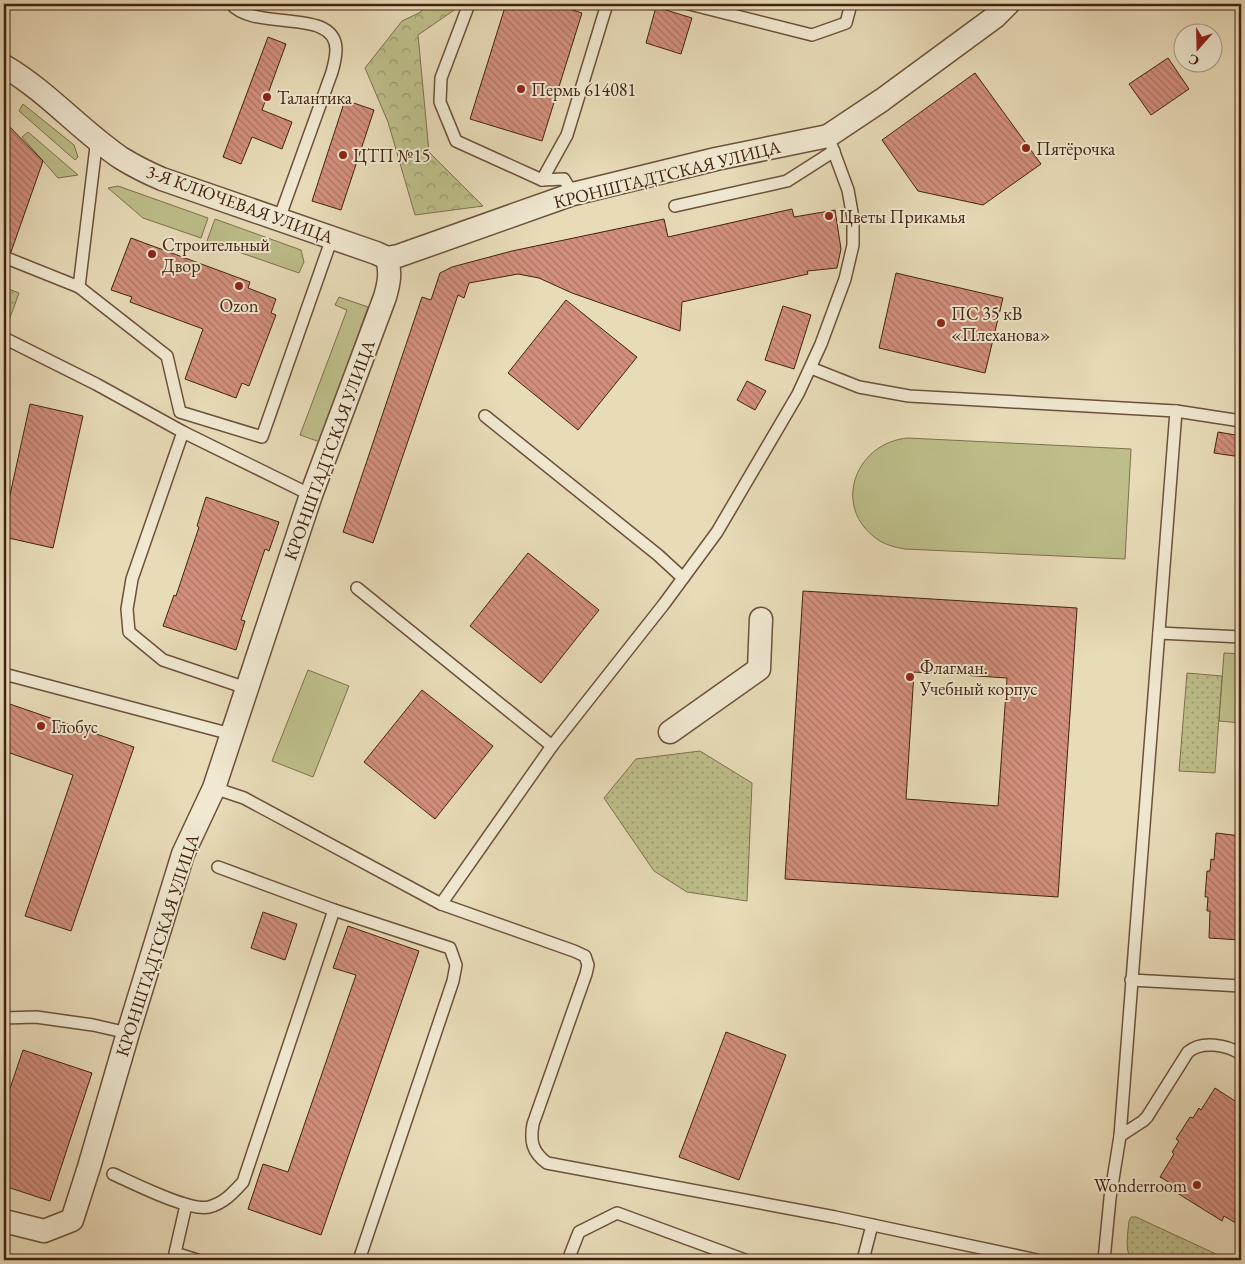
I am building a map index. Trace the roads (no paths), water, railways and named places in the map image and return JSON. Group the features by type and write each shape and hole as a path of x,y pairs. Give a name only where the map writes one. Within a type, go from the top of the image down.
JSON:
{"street":[{"name":"КРОНШТАДТСКАЯ УЛИЦА","path":"4,1221 44,1231 72,1220 90,1167 128,1033 183,854 214,788 311,495 385,297 390,271 387,258 398,256 573,194 716,159 831,143 882,100 988,22 1008,4"},
{"name":"3-Я КЛЮЧЕВАЯ УЛИЦА","path":"4,66 35,87 127,161 162,180 387,258"},
{"path":"670,732 759,669 761,618"}],"lane":[{"path":"231,4 234,8 255,17 320,26 332,35 335,42 336,50 332,72 279,219"},
{"path":"469,4 441,78 440,102 456,141 542,180 564,179 573,194"},
{"path":"542,180 567,135 606,4"},
{"path":"689,4 812,35 846,23 852,4"},
{"path":"79,287 97,138"},
{"path":"441,904 552,746 717,532 798,394 822,344 845,279 852,245 853,218 848,190 831,143 786,181 675,206"},
{"path":"4,257 79,287 167,356 180,412 262,437 332,238"},
{"path":"4,338 96,384 183,432 311,495"},
{"path":"811,368 859,387 909,396 1176,411 1241,421"},
{"path":"1104,1260 1110,1198 1120,1136 1176,411"},
{"path":"485,416 658,555 683,578"},
{"path":"183,432 132,579 127,609 128,632 163,660 246,688"},
{"path":"357,588 552,746"},
{"path":"1159,633 1241,637"},
{"path":"4,674 231,734"},
{"path":"214,788 244,798 441,904 585,956 588,965 586,974 533,1124 531,1135 533,1148 537,1156 547,1162 872,1224 1037,1260"},
{"path":"218,867 334,910 450,948 456,965 453,981 359,1260"},
{"path":"113,1174 186,1205 207,1208 225,1200 243,1182 334,910"},
{"path":"1131,980 1241,986"},
{"path":"4,1018 36,1018 128,1033"},
{"path":"1120,1136 1143,1121 1188,1052 1193,1048 1199,1046 1219,1046 1235,1050 1241,1054"},
{"path":"186,1205 175,1253 197,1260"},
{"path":"568,1260 579,1232 617,1213 745,1260"},
{"path":"863,1260 872,1224"}],"place":[{"name":"Пермь 614081","path":"521,89"},
{"name":"Талантика","path":"267,97"},
{"name":"Пятёрочка","path":"1026,148"},
{"name":"ЦТП №15","path":"343,155"},
{"name":"Цветы Прикамья","path":"829,216"},
{"name":"Строительный Двор","path":"152,254"},
{"name":"Ozon","path":"239,286"},
{"name":"ПС 35 кВ «Плеханова»","path":"941,323"},
{"name":"Флагман. Учебный корпус","path":"910,677"},
{"name":"Глобус","path":"41,726"},
{"name":"Wonderroom","path":"1197,1185"}]}
